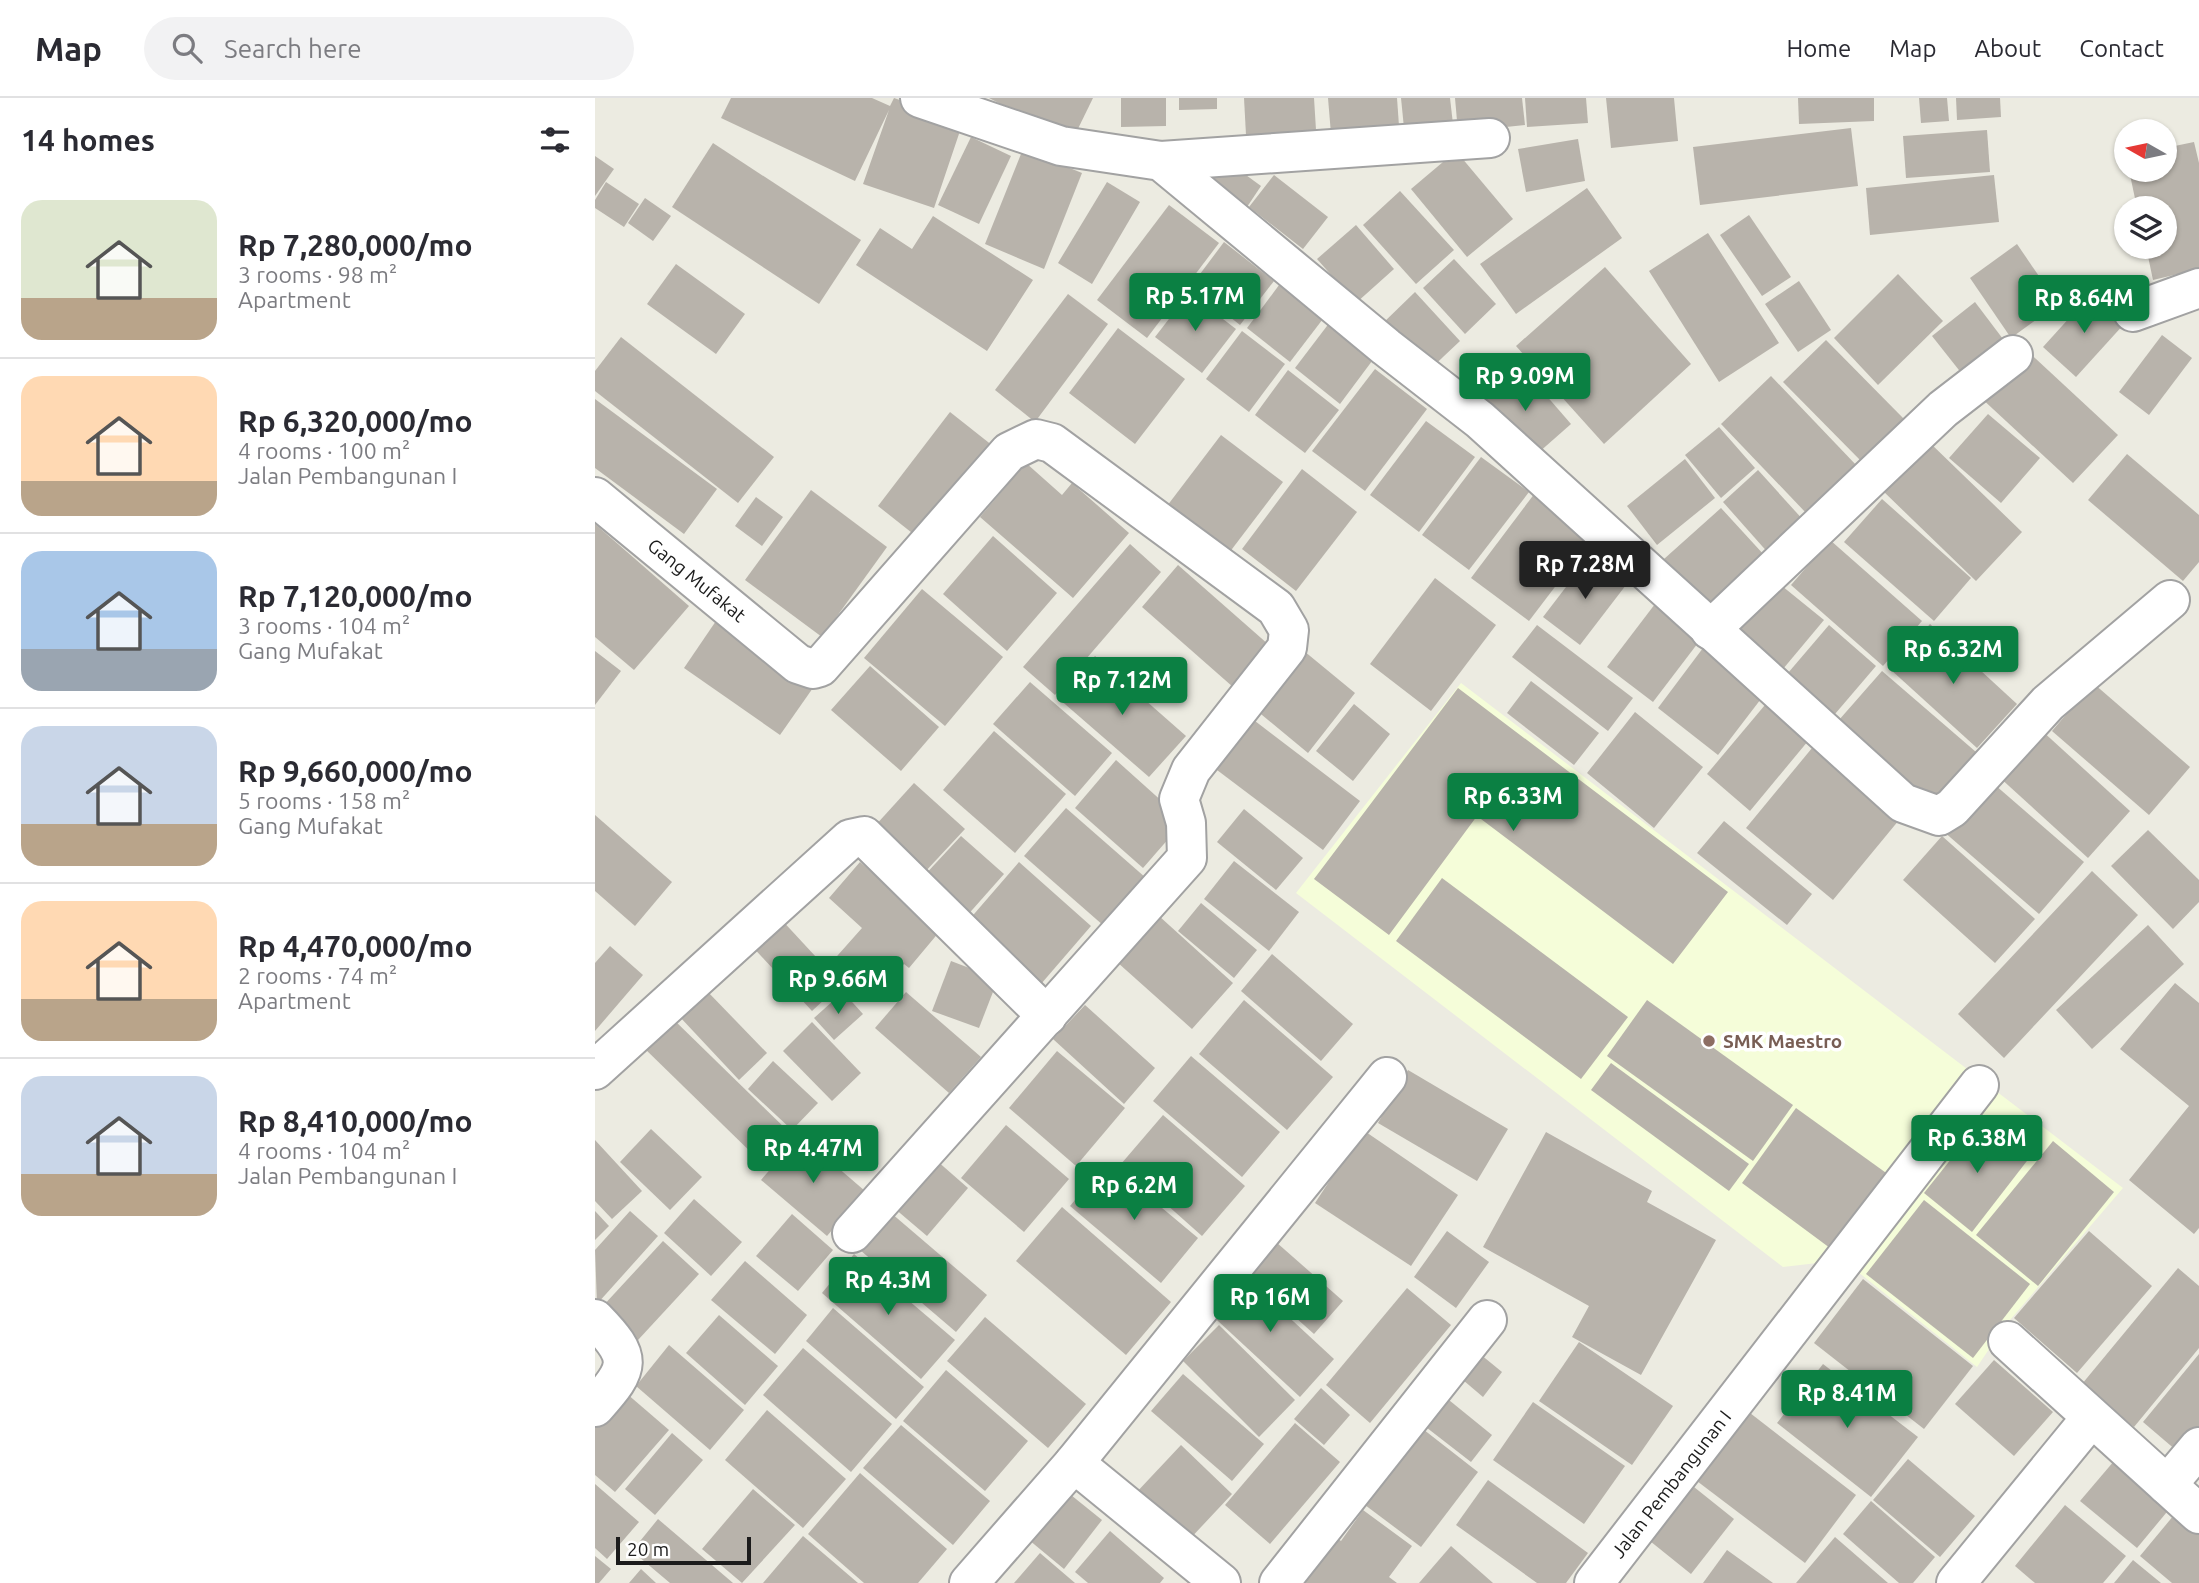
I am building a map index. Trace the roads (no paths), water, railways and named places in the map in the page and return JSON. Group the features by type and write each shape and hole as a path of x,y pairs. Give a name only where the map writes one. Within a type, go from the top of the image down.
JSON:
{"street":[{"path":"920,98 1061,146 1161,161 1490,138"},
{"path":"1161,161 1386,347 1480,420 1903,803 1939,816 1952,808 2048,703 2170,600"},
{"path":"2133,312 2199,288"},
{"path":"1710,630 1943,410 2013,355"},
{"name":"Gang Mufakat","path":"595,497 798,664 813,669 820,667 1009,452 1036,439 1052,443 1276,608 1289,630 1287,648 1191,770 1179,799 1186,823 1187,858 1047,1016"},
{"path":"595,1070 849,839 863,836 1047,1016 852,1233"},
{"path":"969,1583 1074,1463 1387,1077"},
{"name":"Jalan Pembangunan I","path":"1594,1583 1979,1085"},
{"path":"595,1319 621,1348 625,1359 619,1380 595,1406"},
{"path":"1279,1583 1487,1320"},
{"path":"2008,1341 2199,1514"},
{"path":"1956,1583 2091,1418"},
{"path":"2167,1485 2199,1447"},
{"path":"1074,1463 1221,1583"}],"place":[{"name":"SMK Maestro","path":"1709,1041"}]}
